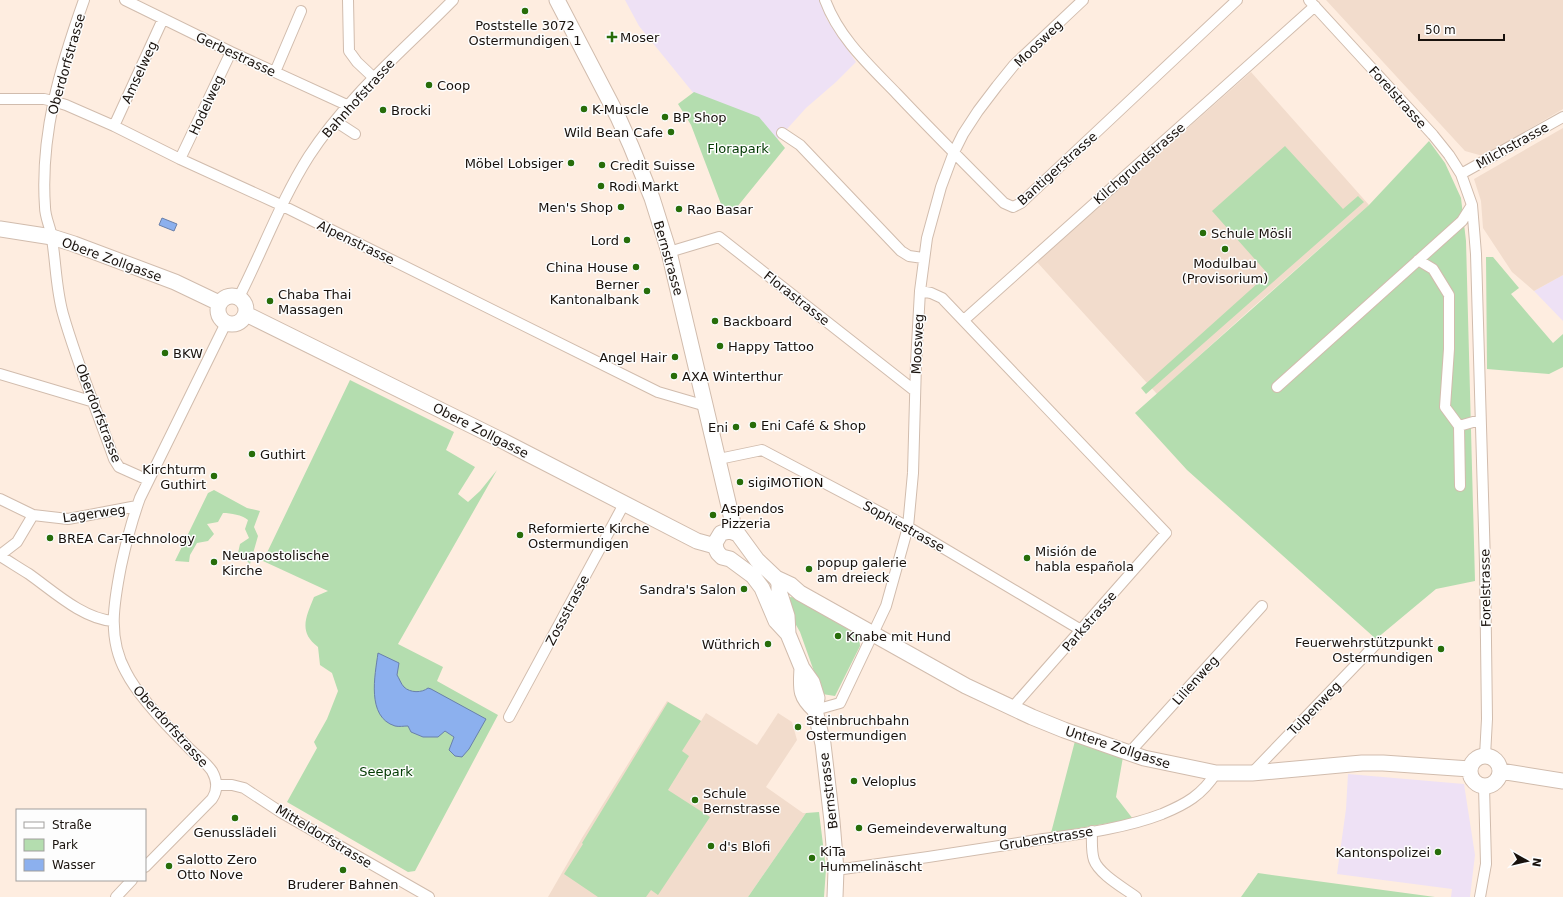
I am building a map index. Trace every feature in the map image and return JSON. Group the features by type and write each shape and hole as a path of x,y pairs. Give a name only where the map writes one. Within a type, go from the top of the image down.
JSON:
{"street":[{"name":"Oberdorfstrasse","path":"84,0 53,101 44,178 45,208 47,224 52,237 58,290 64,315 117,465 148,480 128,533 118,582 113,621 116,646 126,672 148,703 182,741 209,767 215,778 216,785"},
{"name":"Gerbestrasse","path":"125,0 231,52 348,106"},
{"path":"348,0 349,51 357,62 374,78"},
{"name":"Bahnhofstrasse","path":"239,297 282,206 301,170 321,139 348,106 374,78 453,0"},
{"name":"Bernstrasse","path":"557,0 618,117 652,198 669,252 739,537 778,585 787,616 788,634 802,668 801,687 805,701 815,710 824,752 836,870 835,897"},
{"name":"Bantigerstrasse","path":"825,0 833,21 842,34 954,152 1004,203 1010,207 1019,206 1237,0"},
{"name":"Moosweg","path":"815,710 840,703 886,606 908,527 913,473 915,391 923,258 933,214 954,152 978,111 1014,65 1083,0"},
{"name":"Forelstrasse","path":"1312,3 1433,135 1449,155 1461,174 1472,205 1476,254 1485,564 1487,719 1485,756"},
{"name":"Kilchgrundstrasse","path":"964,320 1312,3"},
{"path":"275,72 301,11"},
{"name":"Amselweg","path":"114,126 163,19"},
{"name":"Hodelweg","path":"180,159 231,52"},
{"name":"Alpenstrasse","path":"0,99 44,99 66,105 114,126 180,159 282,206 658,392 706,406"},
{"name":"Milchstrasse","path":"1461,174 1563,117"},
{"path":"335,121 356,134"},
{"path":"782,133 800,145 901,251 908,256 923,258"},
{"path":"1277,387 1462,221 1472,205"},
{"name":"Obere Zollgasse","path":"0,229 52,237 81,246 175,282 220,303"},
{"name":"Florastrasse","path":"669,252 719,237 915,391"},
{"path":"1418,260 1433,269 1449,295 1449,349 1445,406 1459,426 1460,486"},
{"path":"920,291 942,298 964,320"},
{"path":"234,295 239,297 246,304 245,318 238,323 226,323 218,313 220,303 226,296 234,295"},
{"name":"Obere Zollgasse","path":"246,314 469,424 624,504 697,540 715,546"},
{"name":"Parkstrasse","path":"964,320 1166,533 1012,708"},
{"path":"148,480 226,323"},
{"path":"0,374 94,402"},
{"path":"1459,426 1480,420"},
{"name":"Sophiestrasse","path":"719,459 762,450 908,527 1081,630"},
{"name":"Lagerweg","path":"0,499 33,515 68,519 137,506"},
{"name":"Zossstrasse","path":"509,717 624,504"},
{"path":"33,515 17,542 0,556 29,574 58,596 91,615 101,620 113,621"},
{"path":"715,546 716,540 721,533 727,531 739,537 743,548 740,554 730,559"},
{"name":"Bernstrasse","path":"715,546 720,555 730,559 748,571 762,588 776,621 788,634"},
{"path":"762,588 771,593 776,593 778,585"},
{"name":"Untere Zollgasse","path":"778,585 798,592 943,674 1012,708 1064,730 1129,753 1170,764 1216,772 1252,773 1362,763 1470,769"},
{"name":"Lilienweg","path":"1129,753 1262,606"},
{"name":"Tulpenweg","path":"1252,773 1376,644"},
{"path":"1481,756 1485,756 1494,759 1497,762 1500,771 1495,782 1484,786 1475,782 1470,774 1470,769 1473,761 1481,756"},
{"path":"1500,771 1563,780"},
{"name":"Grubenstrasse","path":"836,870 1092,831 1140,821 1173,809 1200,793 1216,772"},
{"name":"Mitteldorfstrasse","path":"216,785 232,784 244,788 282,813 429,897"},
{"path":"146,866 212,799 216,792 216,785"},
{"path":"1480,897 1486,864 1484,786"},
{"path":"1092,831 1093,850 1097,864 1106,874 1136,897"},
{"path":"116,897 131,881"}],"shaded area":[{"path":"625,0 823,0 826,18 856,62 806,108 777,140 699,100 639,26"},
{"path":"1326,0 1563,0 1563,109 1483,156 1465,151"},
{"name":"Schule Mösli","path":"1251,72 1369,205 1157,394 1037,262"},
{"path":"1563,128 1563,275 1534,291 1512,272 1483,228 1481,201 1474,179"},
{"path":"1563,275 1563,321 1534,291"},
{"name":"Schule Bernstrasse","path":"667,701 701,721 706,713 757,745 778,713 792,722 797,740 766,787 803,813 806,813 748,897 548,897 582,838"},
{"path":"1348,774 1464,784 1475,855 1470,897 1451,897 1452,889 1337,874 1346,809"}],"green space":[{"name":"Florapark","path":"694,92 759,117 785,148 733,212 721,204 691,125 678,104"},
{"path":"1429,141 1445,163 1461,198 1466,241 1475,581 1436,589 1376,639 1187,470 1135,413 1369,205"},
{"path":"1285,146 1343,209 1358,196 1364,202 1146,394 1141,388 1268,274 1212,211"},
{"path":"1486,257 1493,257 1519,288 1511,294 1553,343 1563,334 1563,367 1549,374 1487,369"},
{"name":"Seepark","path":"350,380 454,432 446,450 475,467 458,494 468,502 480,491 497,470 398,644 443,667 437,681 498,715 415,871 408,872 287,802 317,748 314,742 327,719 338,691 332,673 320,665 318,647 308,636 306,630 306,618 314,597 328,591 263,561"},
{"path":"214,490 247,508 260,511 254,527 258,536 250,564 238,553 240,544 249,538 245,529 248,520 240,516 226,513 223,513 218,522 207,524 214,534 208,541 197,543 190,555 189,562 175,561 208,493"},
{"path":"791,597 800,599 859,636 860,646 835,696 822,694 800,632 791,616 788,598"},
{"path":"668,702 701,721 682,751 689,756 668,790 710,817 658,895 651,890 646,897 598,897 564,874"},
{"path":"1075,741 1123,757 1116,797 1133,819 1051,833"},
{"path":"819,812 826,869 824,897 748,897 806,813"},
{"path":"1258,873 1435,897 1241,897"}],"water":[{"path":"162,218 177,224 174,231 159,225"},
{"path":"378,653 399,663 397,675 404,687 407,689 416,692 423,691 428,688 431,689 486,719 469,749 462,757 455,756 449,750 454,737 445,731 438,737 423,737 411,732 408,726 395,726 386,721 380,714 376,705 374,694"}],"place":[{"name":"Poststelle 3072 Ostermundigen 1","path":"525,11"},
{"name":"Moser","path":"612,37"},
{"name":"Coop","path":"429,85"},
{"name":"K-Muscle","path":"584,109"},
{"name":"Brocki","path":"383,110"},
{"name":"BP Shop","path":"665,117"},
{"name":"Wild Bean Cafe","path":"671,132"},
{"name":"Möbel Lobsiger","path":"571,163"},
{"name":"Credit Suisse","path":"602,165"},
{"name":"Rodi Markt","path":"601,186"},
{"name":"Men's Shop","path":"621,207"},
{"name":"Rao Basar","path":"679,209"},
{"name":"Schule Mösli","path":"1203,233"},
{"name":"Lord","path":"627,240"},
{"name":"Modulbau (Provisorium)","path":"1225,249"},
{"name":"China House","path":"636,267"},
{"name":"Berner Kantonalbank","path":"647,291"},
{"name":"Chaba Thai Massagen","path":"270,301"},
{"name":"Backboard","path":"715,321"},
{"name":"Happy Tattoo","path":"720,346"},
{"name":"BKW","path":"165,353"},
{"name":"Angel Hair","path":"675,357"},
{"name":"AXA Winterthur","path":"674,376"},
{"name":"Eni Café & Shop","path":"753,425"},
{"name":"Eni","path":"736,427"},
{"name":"Guthirt","path":"252,454"},
{"name":"Kirchturm Guthirt","path":"214,476"},
{"name":"sigiMOTION","path":"740,482"},
{"name":"Aspendos Pizzeria","path":"713,515"},
{"name":"Reformierte Kirche Ostermundigen","path":"520,535"},
{"name":"BREA Car-Technology","path":"50,538"},
{"name":"Misión de habla española","path":"1027,558"},
{"name":"Neuapostolische Kirche","path":"214,562"},
{"name":"popup galerie am dreieck","path":"809,569"},
{"name":"Sandra's Salon","path":"744,589"},
{"name":"Knabe mit Hund","path":"838,636"},
{"name":"Wüthrich","path":"768,644"},
{"name":"Feuerwehrstützpunkt Ostermundigen","path":"1441,649"},
{"name":"Steinbruchbahn Ostermundigen","path":"798,727"},
{"name":"Veloplus","path":"854,781"},
{"name":"Schule Bernstrasse","path":"695,800"},
{"name":"Genusslädeli","path":"235,818"},
{"name":"Gemeindeverwaltung","path":"859,828"},
{"name":"d's Blofi","path":"711,846"},
{"name":"Kantonspolizei","path":"1438,852"},
{"name":"KiTa Hummelinäscht","path":"812,858"},
{"name":"Salotto Zero Otto Nove","path":"169,866"},
{"name":"Bruderer Bahnen","path":"343,870"}]}
